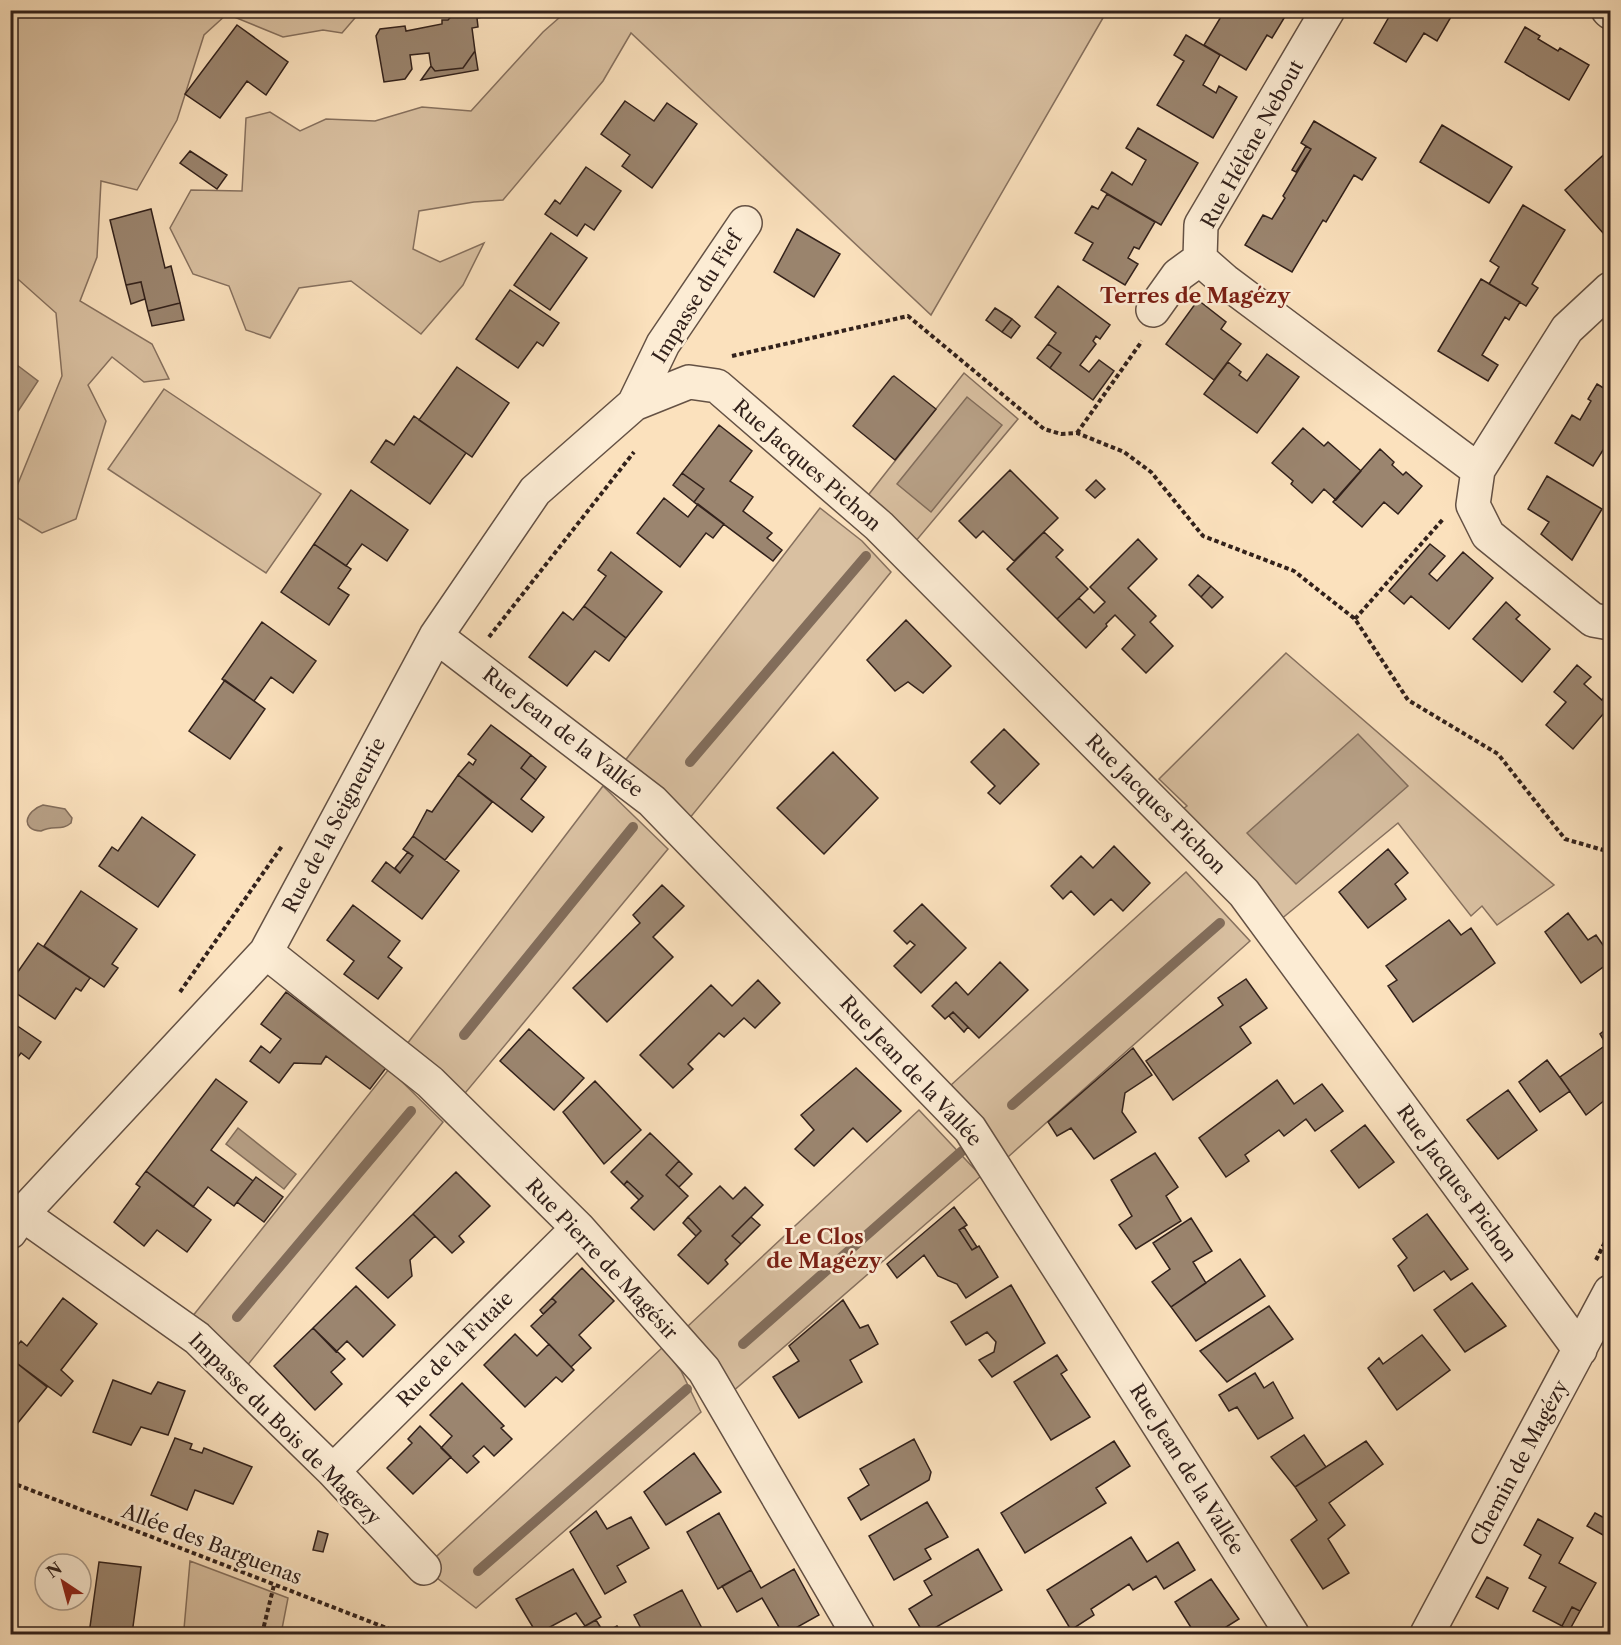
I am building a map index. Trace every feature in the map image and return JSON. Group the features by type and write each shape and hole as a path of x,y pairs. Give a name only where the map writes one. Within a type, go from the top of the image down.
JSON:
{"street":[{"name":"Rue Hélène Nebout","path":"1200,259 1201,225 1328,10"},
{"name":"Impasse du Fief","path":"634,404 663,345 744,223"},
{"path":"1153,310 1178,275 1200,259 1225,281 1478,470"},
{"path":"1611,289 1567,329 1478,470 1473,505 1488,535 1593,620 1611,623"},
{"path":"634,404 689,382"},
{"name":"Rue Jacques Pichon","path":"689,382 717,386 879,526 1244,893 1580,1350"},
{"name":"Rue de la Seigneurie","path":"16,1223 266,952 436,636 534,491 634,404"},
{"name":"Rue Jean de la Vallée","path":"436,636 471,660 652,801 970,1129 1292,1635"},
{"name":"Rue Pierre de Magésir","path":"266,952 430,1082 578,1228 704,1370 858,1635"},
{"name":"Impasse du Bois de Magezy","path":"16,1223 197,1338 333,1471 424,1568"},
{"name":"Rue de la Futaie","path":"333,1471 578,1228"},
{"name":"Chemin de Magézy","path":"1427,1635 1611,1292"}],"path":[{"path":"1077,433 1149,332 1153,310"},
{"path":"689,382 704,362 908,316 1044,429 1060,434 1077,433 1124,453 1152,472 1203,536 1294,571 1355,619 1408,700 1498,754 1565,839 1611,852"},
{"path":"471,660 638,447"},
{"path":"1355,619 1443,519 1473,505"},
{"path":"178,994 286,841"},
{"name":"Allée des Barguenas","path":"10,1482 402,1635"},
{"path":"262,1635 274,1585"}],"shaded area":[{"path":"568,10 1107,11 931,315 631,33 603,81 503,200 419,211 413,249 440,262 484,243 463,285 421,334 351,281 299,288 270,338 246,330 229,286 193,274 170,228 191,190 242,191 246,118 270,112 300,131 326,119 375,121 422,107 471,111 543,32"},
{"path":"10,11 361,11 342,33 323,30 283,37 227,14 204,35 177,120 137,190 101,181 97,257 80,301 152,344 169,379 144,382 112,357 88,385 106,421 76,519 42,533 18,518 17,486 62,376 56,313 11,275"},
{"path":"17,365 38,381 11,422 11,374"},
{"path":"964,373 1018,419 915,542 866,498"},
{"path":"164,389 321,494 266,573 108,469"},
{"path":"967,397 1002,425 931,512 897,484"},
{"path":"820,508 862,541 891,572 689,819 624,762"},
{"path":"1286,653 1554,885 1497,925 1482,906 1471,916 1398,823 1280,920 1177,813 1187,806 1159,779"},
{"path":"1358,734 1408,786 1296,884 1247,833"},
{"path":"603,786 668,849 461,1098 407,1044"},
{"path":"43,805 65,809 72,818 71,823 64,827 34,830 27,820 32,811"},
{"path":"1186,872 1250,941 1008,1157 951,1085"},
{"path":"389,1069 443,1122 242,1372 188,1322"},
{"path":"919,1110 981,1176 732,1392 704,1345 688,1326"},
{"path":"238,1128 296,1174 284,1189 226,1144"},
{"path":"663,1347 681,1371 701,1412 476,1608 424,1568"},
{"path":"190,1561 288,1598 281,1634 212,1634 184,1629"}],"building":[{"path":"457,10 503,10 504,13 477,18 478,27 472,28 475,51 463,68 435,71 431,66 429,53 410,55 412,69 405,79 384,82 376,36 380,29 405,26 406,31 442,24 442,20 448,20"},
{"path":"1225,10 1289,10 1272,38 1267,35 1246,70 1204,45"},
{"path":"1393,10 1455,10 1437,41 1424,33 1406,62 1374,43"},
{"path":"237,25 288,62 266,95 247,81 220,118 185,94"},
{"path":"1525,27 1540,36 1538,39 1558,51 1560,48 1589,65 1569,100 1505,62"},
{"path":"1186,35 1220,55 1203,85 1216,93 1219,86 1237,97 1213,138 1157,105 1184,61 1174,55"},
{"path":"475,51 478,70 421,80 431,66 435,71 463,68"},
{"path":"625,101 654,121 667,103 697,124 652,188 622,166 630,155 601,134"},
{"path":"1314,121 1376,158 1362,180 1354,175 1326,222 1323,220 1292,272 1245,245 1263,215 1272,219 1285,198 1283,196 1311,149 1301,143"},
{"path":"1442,125 1512,167 1489,203 1420,162"},
{"path":"1138,128 1198,163 1161,225 1101,190 1112,172 1132,185 1146,160 1126,148"},
{"path":"1306,146 1311,149 1296,172 1292,170"},
{"path":"1610,149 1610,226 1603,233 1565,190"},
{"path":"190,151 227,175 217,189 180,163"},
{"path":"586,167 621,191 594,230 585,224 577,236 545,214 555,200 560,204"},
{"path":"1107,194 1155,222 1139,249 1134,247 1128,258 1138,264 1125,285 1083,260 1093,243 1075,233 1092,206 1098,209"},
{"path":"1523,205 1565,230 1532,284 1538,288 1526,306 1489,284 1499,267 1490,261"},
{"path":"151,209 165,268 171,266 180,303 148,311 141,282 126,285 110,220"},
{"path":"797,229 840,254 814,297 774,272"},
{"path":"551,233 587,258 550,310 514,285"},
{"path":"1481,279 1520,302 1509,320 1505,317 1482,355 1498,365 1488,381 1438,351"},
{"path":"141,282 145,299 131,304 126,285"},
{"path":"1058,286 1110,325 1100,339 1096,336 1093,341 1096,344 1080,365 1089,372 1099,360 1114,371 1093,400 1050,368 1061,353 1048,344 1056,333 1035,317"},
{"path":"510,290 559,323 543,346 537,342 518,368 476,339"},
{"path":"1198,300 1226,322 1221,329 1241,344 1214,380 1166,344"},
{"path":"180,303 184,320 152,326 148,311"},
{"path":"995,308 1012,319 1002,332 986,320"},
{"path":"1012,319 1020,326 1011,338 1002,332"},
{"path":"1048,344 1061,353 1050,368 1037,358"},
{"path":"1267,354 1299,377 1257,433 1204,394 1228,362 1241,372 1239,375 1247,381"},
{"path":"457,367 509,403 472,457 419,420"},
{"path":"894,376 936,409 895,460 853,426"},
{"path":"1597,384 1610,392 1610,439 1593,466 1555,443 1572,415 1580,420 1591,401 1588,399"},
{"path":"414,416 466,453 430,504 371,462 386,440 394,445"},
{"path":"719,425 752,451 730,481 753,497 743,511 772,533 767,538 782,550 773,561 694,502 704,489 682,473"},
{"path":"1303,428 1324,446 1328,442 1361,471 1336,500 1324,489 1312,503 1291,484 1293,481 1272,463"},
{"path":"1380,449 1394,462 1392,465 1403,475 1406,472 1422,486 1398,514 1384,502 1362,527 1333,502"},
{"path":"1010,470 1058,518 1014,561 983,531 976,538 959,521"},
{"path":"682,473 704,489 694,502 673,485"},
{"path":"1547,476 1602,509 1572,560 1541,534 1549,522 1528,509"},
{"path":"1096,480 1105,489 1095,498 1086,490"},
{"path":"351,490 408,530 387,561 362,544 346,566 314,544"},
{"path":"664,498 688,517 698,504 724,524 713,538 706,533 680,567 637,533"},
{"path":"1044,532 1063,550 1056,557 1088,589 1057,619 1007,569"},
{"path":"1138,539 1157,559 1128,588 1156,616 1150,622 1173,646 1146,673 1122,649 1135,635 1115,615 1086,648 1057,619 1079,598 1094,613 1105,602 1090,587"},
{"path":"314,544 351,569 338,588 349,595 329,625 281,592"},
{"path":"1430,544 1445,556 1429,574 1437,581 1463,552 1493,578 1449,629 1411,596 1404,604 1389,591"},
{"path":"611,552 662,592 626,638 584,606 606,576 598,570"},
{"path":"1198,575 1211,586 1201,597 1189,585"},
{"path":"1211,586 1223,597 1212,608 1201,597"},
{"path":"1506,602 1520,615 1516,619 1550,649 1522,682 1473,639"},
{"path":"584,606 626,638 609,661 595,651 567,686 529,657 563,612 573,620"},
{"path":"906,620 951,666 923,693 908,682 895,691 867,660"},
{"path":"262,622 316,661 293,693 271,677 254,701 222,679"},
{"path":"1577,665 1591,677 1584,684 1602,700 1604,697 1610,702 1610,706 1573,749 1546,725 1566,702 1554,692"},
{"path":"225,680 265,709 230,759 189,731"},
{"path":"491,725 531,755 521,768 536,780 521,799 544,817 532,832 458,775 469,762 473,765 476,760 468,754"},
{"path":"1004,729 1039,764 1000,804 988,793 995,786 971,762"},
{"path":"833,752 878,798 824,854 777,808"},
{"path":"531,755 546,767 536,780 521,768"},
{"path":"458,775 492,802 445,860 413,836 427,810 432,812"},
{"path":"142,817 195,855 158,907 99,866 112,847 118,851"},
{"path":"413,836 459,871 422,919 372,881 386,862 400,873 413,856 403,849"},
{"path":"1114,846 1150,883 1123,911 1111,899 1094,915 1071,891 1063,899 1051,886 1081,856 1093,868"},
{"path":"1388,849 1408,873 1395,884 1406,899 1368,928 1339,892"},
{"path":"408,852 413,856 400,873 395,868"},
{"path":"662,885 684,906 653,937 673,957 607,1022 573,988 640,923 633,915"},
{"path":"81,891 137,929 112,964 118,968 104,987 44,946"},
{"path":"922,904 966,948 921,993 894,966 915,945 910,941 907,944 894,931"},
{"path":"353,905 400,941 388,957 402,968 378,999 344,974 354,961 327,940"},
{"path":"1568,913 1588,940 1596,935 1610,955 1610,962 1581,983 1545,932"},
{"path":"1449,920 1461,935 1471,928 1495,963 1413,1022 1388,986 1397,980 1386,966"},
{"path":"38,943 90,978 81,991 76,988 55,1019 10,989 10,983"},
{"path":"1000,962 1028,990 979,1038 953,1012 945,1019 932,1006 956,982 968,995"},
{"path":"1246,979 1267,1008 1240,1027 1251,1043 1173,1100 1146,1061 1223,1005 1218,998"},
{"path":"758,980 780,1003 755,1028 744,1018 724,1037 719,1033 688,1064 693,1069 673,1088 640,1055 711,985 732,1006"},
{"path":"286,992 386,1068 370,1089 326,1056 321,1064 294,1063 279,1083 250,1061 261,1046 270,1053 281,1039 261,1024"},
{"path":"953,1012 968,1027 964,1032 949,1016"},
{"path":"10,1021 41,1042 29,1059 21,1053 10,1067"},
{"path":"1610,1026 1610,1051 1600,1034"},
{"path":"529,1029 584,1078 554,1110 500,1061"},
{"path":"1606,1045 1610,1051 1610,1096 1586,1115 1560,1077"},
{"path":"1133,1048 1152,1075 1125,1093 1122,1112 1136,1132 1094,1159 1071,1128 1057,1136 1048,1122"},
{"path":"1547,1060 1570,1091 1540,1112 1519,1082"},
{"path":"856,1068 901,1111 867,1142 853,1128 814,1166 795,1149 814,1130 801,1115"},
{"path":"216,1079 247,1102 211,1150 253,1181 234,1206 208,1187 193,1207 146,1171"},
{"path":"1277,1080 1294,1104 1322,1084 1343,1111 1315,1131 1306,1119 1284,1136 1279,1130 1245,1155 1249,1161 1226,1177 1199,1138"},
{"path":"595,1081 641,1130 604,1164 563,1112"},
{"path":"1508,1090 1537,1130 1498,1159 1467,1120"},
{"path":"1365,1125 1394,1162 1359,1188 1331,1151"},
{"path":"650,1133 679,1161 666,1175 688,1196 654,1230 631,1208 643,1196 627,1181 624,1185 611,1172"},
{"path":"1155,1153 1178,1187 1166,1196 1181,1221 1136,1249 1119,1225 1132,1216 1111,1180"},
{"path":"679,1161 692,1174 679,1187 666,1175"},
{"path":"146,1171 211,1220 187,1252 157,1230 144,1246 114,1222 140,1187 136,1184"},
{"path":"456,1172 490,1206 459,1236 464,1242 452,1253 413,1214"},
{"path":"256,1177 283,1197 264,1222 237,1202"},
{"path":"627,1181 643,1196 639,1200 624,1185"},
{"path":"720,1186 733,1199 745,1187 763,1205 732,1236 741,1244 725,1260 728,1264 708,1284 678,1255 701,1231 688,1217"},
{"path":"954,1207 967,1225 959,1230 972,1250 979,1246 998,1277 966,1298 957,1284 938,1276 924,1255 897,1278 887,1264"},
{"path":"413,1214 435,1236 410,1260 412,1276 388,1298 356,1268"},
{"path":"1427,1214 1468,1269 1451,1280 1444,1271 1414,1291 1398,1266 1407,1258 1393,1239"},
{"path":"688,1217 701,1231 696,1236 683,1223"},
{"path":"751,1217 760,1225 741,1244 732,1236"},
{"path":"1191,1218 1212,1251 1193,1262 1206,1283 1171,1307 1152,1282 1170,1269 1153,1243"},
{"path":"964,1227 977,1247 972,1250 959,1230"},
{"path":"1240,1259 1265,1296 1196,1341 1171,1307"},
{"path":"582,1268 614,1301 579,1335 591,1348 571,1367 531,1326 556,1302 552,1298"},
{"path":"1472,1283 1506,1326 1465,1352 1434,1310"},
{"path":"1011,1285 1045,1343 992,1377 979,1360 994,1352 996,1342 987,1332 966,1345 951,1322"},
{"path":"356,1286 395,1325 363,1357 347,1341 336,1352 313,1328"},
{"path":"63,1298 97,1324 61,1370 73,1381 61,1396 10,1358 10,1354 21,1341 27,1346"},
{"path":"552,1298 556,1302 543,1314 540,1310"},
{"path":"843,1300 860,1328 868,1325 878,1344 850,1360 862,1382 799,1418 773,1377 799,1361 789,1346"},
{"path":"1269,1306 1293,1339 1227,1382 1200,1351"},
{"path":"313,1328 345,1359 331,1372 342,1384 315,1410 274,1366"},
{"path":"515,1334 537,1356 549,1344 574,1370 562,1382 556,1377 525,1407 484,1365"},
{"path":"1422,1335 1450,1370 1397,1410 1368,1368 1379,1358 1383,1364"},
{"path":"1057,1355 1067,1370 1061,1374 1090,1417 1051,1440 1014,1382"},
{"path":"10,1358 47,1387 17,1424 10,1422"},
{"path":"1255,1373 1264,1388 1273,1382 1293,1418 1258,1439 1237,1407 1229,1411 1219,1395"},
{"path":"113,1380 151,1394 158,1382 185,1391 168,1435 141,1427 131,1445 93,1432"},
{"path":"462,1383 504,1426 501,1428 512,1439 494,1456 484,1446 473,1456 479,1462 467,1473 441,1448 452,1436 430,1415"},
{"path":"420,1426 451,1457 413,1494 387,1468 412,1443 408,1439"},
{"path":"1304,1435 1326,1467 1295,1487 1271,1457"},
{"path":"175,1438 192,1444 190,1449 202,1453 204,1448 252,1467 233,1504 195,1490 187,1510 151,1495"},
{"path":"914,1439 931,1472 929,1480 861,1520 848,1498 869,1485 860,1469"},
{"path":"1114,1441 1130,1466 1096,1488 1106,1503 1025,1553 1001,1513"},
{"path":"1366,1441 1383,1464 1329,1503 1345,1525 1328,1539 1349,1573 1323,1589 1291,1540 1317,1520 1295,1487"},
{"path":"694,1453 721,1492 666,1525 644,1492"},
{"path":"927,1502 948,1537 925,1549 931,1559 894,1580 869,1536"},
{"path":"596,1511 607,1529 631,1517 649,1548 617,1566 626,1582 605,1594 570,1532"},
{"path":"719,1513 751,1570 718,1589 687,1532"},
{"path":"1595,1513 1608,1520 1610,1515 1610,1539 1587,1526"},
{"path":"1538,1519 1573,1538 1559,1563 1596,1583 1580,1611 1572,1607 1562,1626 1533,1611 1546,1587 1529,1578 1541,1555 1524,1545"},
{"path":"318,1531 328,1534 323,1552 313,1550"},
{"path":"1131,1537 1147,1562 1178,1542 1195,1570 1164,1589 1156,1576 1133,1590 1129,1584 1091,1609 1094,1615 1071,1630 1047,1590"},
{"path":"978,1549 1002,1590 924,1634 909,1609 932,1595 924,1581"},
{"path":"99,1562 141,1567 132,1634 89,1634"},
{"path":"573,1569 601,1617 585,1626 576,1613 537,1634 516,1599"},
{"path":"794,1569 819,1615 785,1634 762,1598 737,1612 722,1586 751,1570 761,1588"},
{"path":"1487,1577 1508,1588 1498,1609 1476,1597"},
{"path":"1211,1579 1239,1619 1215,1634 1195,1634 1175,1602"},
{"path":"682,1590 704,1632 699,1634 644,1634 634,1615"},
{"path":"1572,1607 1580,1611 1569,1631 1562,1626"},
{"path":"596,1620 604,1633 617,1626 622,1634 571,1634"}],"waterway":[{"path":"690,762 866,556"},
{"path":"464,1035 633,827"},
{"path":"1012,1105 1220,923"},
{"path":"237,1317 411,1111"},
{"path":"743,1344 962,1151"},
{"path":"478,1571 687,1389"}],"district":[{"name":"Terres de Magézy","path":"1195,295"},
{"name":"Le Clos de Magézy","path":"824,1248"}]}
